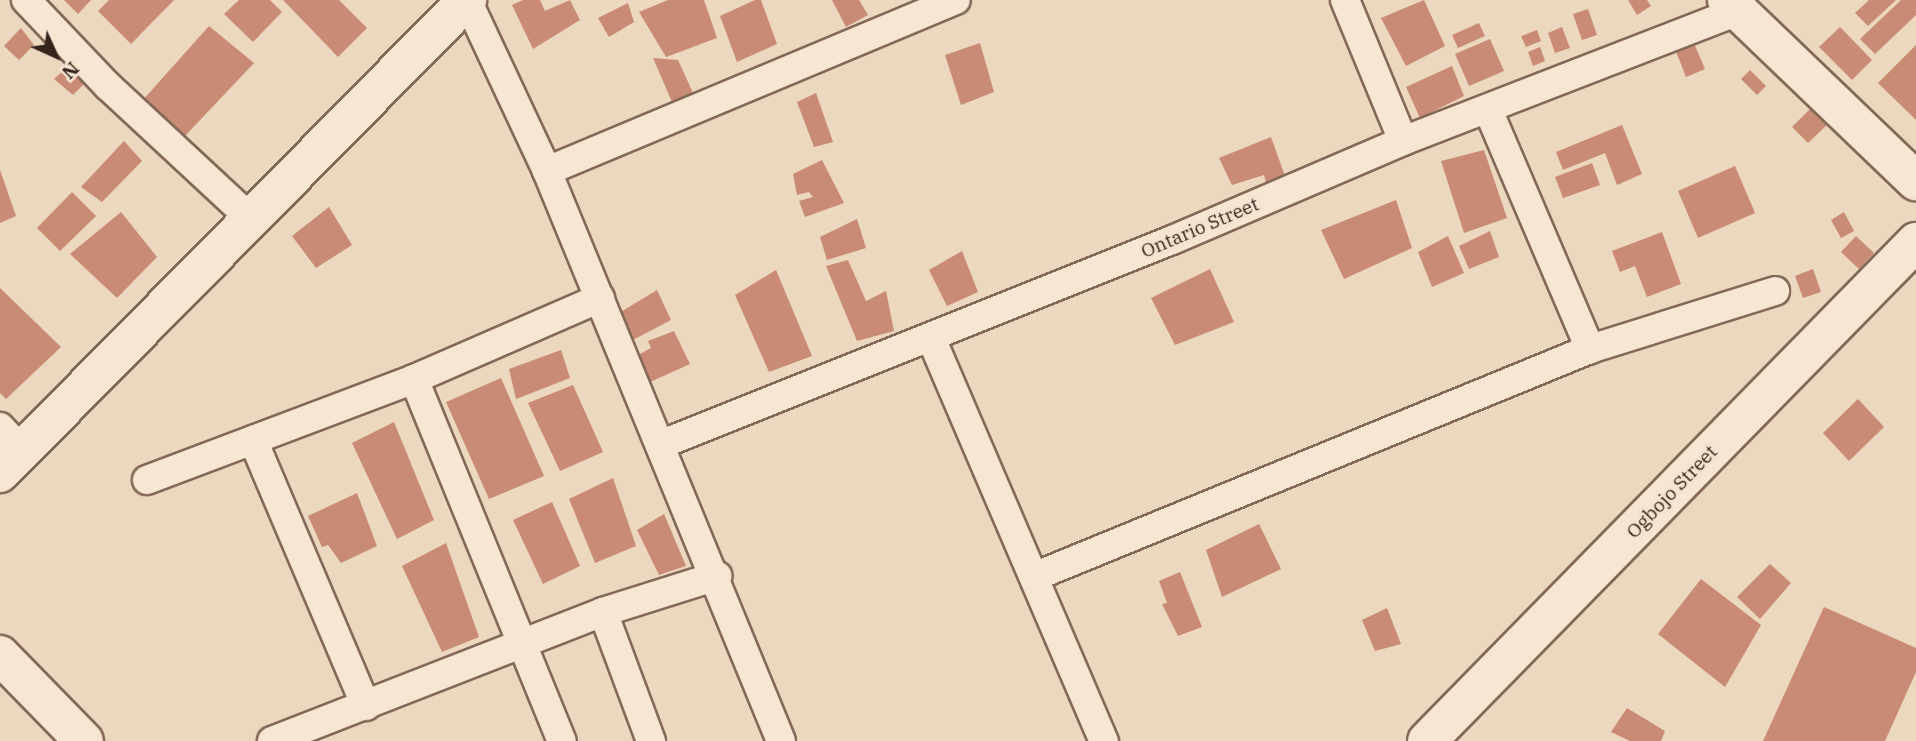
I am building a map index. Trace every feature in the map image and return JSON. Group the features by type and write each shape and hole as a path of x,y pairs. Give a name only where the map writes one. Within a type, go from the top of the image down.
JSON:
{"street":[{"path":"26,0 108,86 251,219"},
{"path":"8,451 251,219 467,0 547,171 717,576 781,741"},
{"path":"547,171 956,0"},
{"path":"1345,0 1404,141"},
{"path":"1732,6 1916,181"},
{"name":"Ontario Street","path":"662,444 931,338 1404,141 1489,112 1732,6"},
{"path":"1489,112 1590,349"},
{"name":"Ogbojo Street","path":"1427,741 1916,242"},
{"path":"1036,576 1590,349 1775,291"},
{"path":"147,480 414,379 600,298"},
{"path":"931,338 1036,576 1104,741"},
{"path":"414,379 562,741"},
{"path":"253,440 366,706"},
{"path":"272,741 603,612 717,576"},
{"path":"603,612 651,741"},
{"path":"0,655 84,741"}],"building":[{"path":"64,0 91,0 78,14"},
{"path":"109,0 174,0 131,44 98,11"},
{"path":"239,0 270,0 282,12 253,42 224,14"},
{"path":"283,0 339,0 367,28 338,57"},
{"path":"523,0 540,0 545,11 570,0 580,20 533,49 512,5"},
{"path":"668,0 704,0 717,38 666,57 639,12"},
{"path":"755,0 761,0 777,44 737,62 720,16"},
{"path":"832,0 859,0 868,15 846,27"},
{"path":"1424,0 1445,46 1406,66 1381,18"},
{"path":"1628,0 1647,0 1651,6 1637,15"},
{"path":"1869,0 1896,0 1868,26 1855,13"},
{"path":"1901,0 1916,0 1916,15 1875,54 1860,39"},
{"path":"628,3 634,22 609,37 598,18"},
{"path":"1588,9 1597,35 1582,40 1573,14"},
{"path":"1479,23 1485,36 1458,48 1452,35"},
{"path":"209,26 254,63 184,137 142,101"},
{"path":"1562,27 1570,48 1555,53 1548,33"},
{"path":"1840,27 1872,60 1852,80 1819,47"},
{"path":"21,28 34,45 19,60 4,46"},
{"path":"1537,30 1541,41 1526,47 1521,36"},
{"path":"1490,39 1504,71 1469,86 1455,54"},
{"path":"1693,41 1705,69 1686,77 1675,49"},
{"path":"980,43 994,92 961,105 945,55"},
{"path":"1916,45 1916,120 1878,83"},
{"path":"1540,47 1545,61 1533,66 1528,52"},
{"path":"653,58 678,60 694,95 672,102"},
{"path":"1452,66 1464,96 1420,118 1406,87"},
{"path":"67,67 84,84 73,95 54,79"},
{"path":"1750,70 1766,86 1757,95 1741,79"},
{"path":"816,93 833,142 814,147 797,102"},
{"path":"1811,108 1827,125 1808,143 1792,127"},
{"path":"1622,125 1642,174 1617,185 1605,153 1563,170 1556,152"},
{"path":"1271,137 1285,176 1267,187 1264,175 1232,185 1219,158"},
{"path":"124,141 142,161 102,202 81,187"},
{"path":"1484,150 1507,218 1464,233 1441,161"},
{"path":"822,160 844,203 805,217 799,201 813,197 809,192 797,195 793,174"},
{"path":"1592,163 1600,185 1563,198 1555,177"},
{"path":"1735,166 1755,213 1698,238 1678,191"},
{"path":"0,170 16,216 0,223"},
{"path":"72,192 96,216 60,251 37,228"},
{"path":"1396,200 1412,248 1344,279 1321,230"},
{"path":"329,207 352,245 316,268 292,236"},
{"path":"121,212 157,257 117,298 70,254"},
{"path":"1844,212 1854,231 1841,238 1831,220"},
{"path":"857,219 866,248 827,260 820,237"},
{"path":"1490,231 1499,257 1469,269 1459,246"},
{"path":"1662,232 1681,284 1647,297 1635,266 1620,272 1612,251"},
{"path":"1448,236 1464,273 1432,287 1418,252"},
{"path":"1856,236 1874,253 1859,269 1841,252"},
{"path":"962,251 978,292 947,306 929,270"},
{"path":"848,260 866,301 886,291 894,331 857,341 826,266"},
{"path":"1210,269 1234,322 1175,345 1151,298"},
{"path":"1813,269 1821,292 1803,298 1795,276"},
{"path":"776,270 812,356 769,372 735,295"},
{"path":"0,288 61,347 6,399 0,393"},
{"path":"657,290 671,320 631,341 619,313"},
{"path":"674,331 690,364 648,383 638,355 651,348 648,341"},
{"path":"561,350 570,378 516,399 509,369"},
{"path":"501,378 544,476 489,499 446,402"},
{"path":"573,385 603,452 560,471 528,403"},
{"path":"1858,399 1884,427 1849,461 1823,433"},
{"path":"394,422 434,520 397,539 352,443"},
{"path":"613,478 636,546 595,563 569,499"},
{"path":"357,493 377,546 341,563 328,545 322,547 308,516"},
{"path":"552,502 580,566 543,584 513,520"},
{"path":"664,514 686,566 659,575 637,530"},
{"path":"1259,524 1281,569 1222,597 1206,550"},
{"path":"446,543 479,637 442,652 402,566"},
{"path":"1770,564 1791,583 1760,619 1737,597"},
{"path":"1180,572 1202,627 1178,636 1162,604 1167,603 1159,581"},
{"path":"1701,579 1761,625 1725,687 1658,634"},
{"path":"1824,607 1916,648 1916,672 1885,741 1763,741"},
{"path":"1387,608 1401,644 1375,651 1362,620"},
{"path":"1627,708 1665,731 1661,741 1630,741 1611,732"}]}
